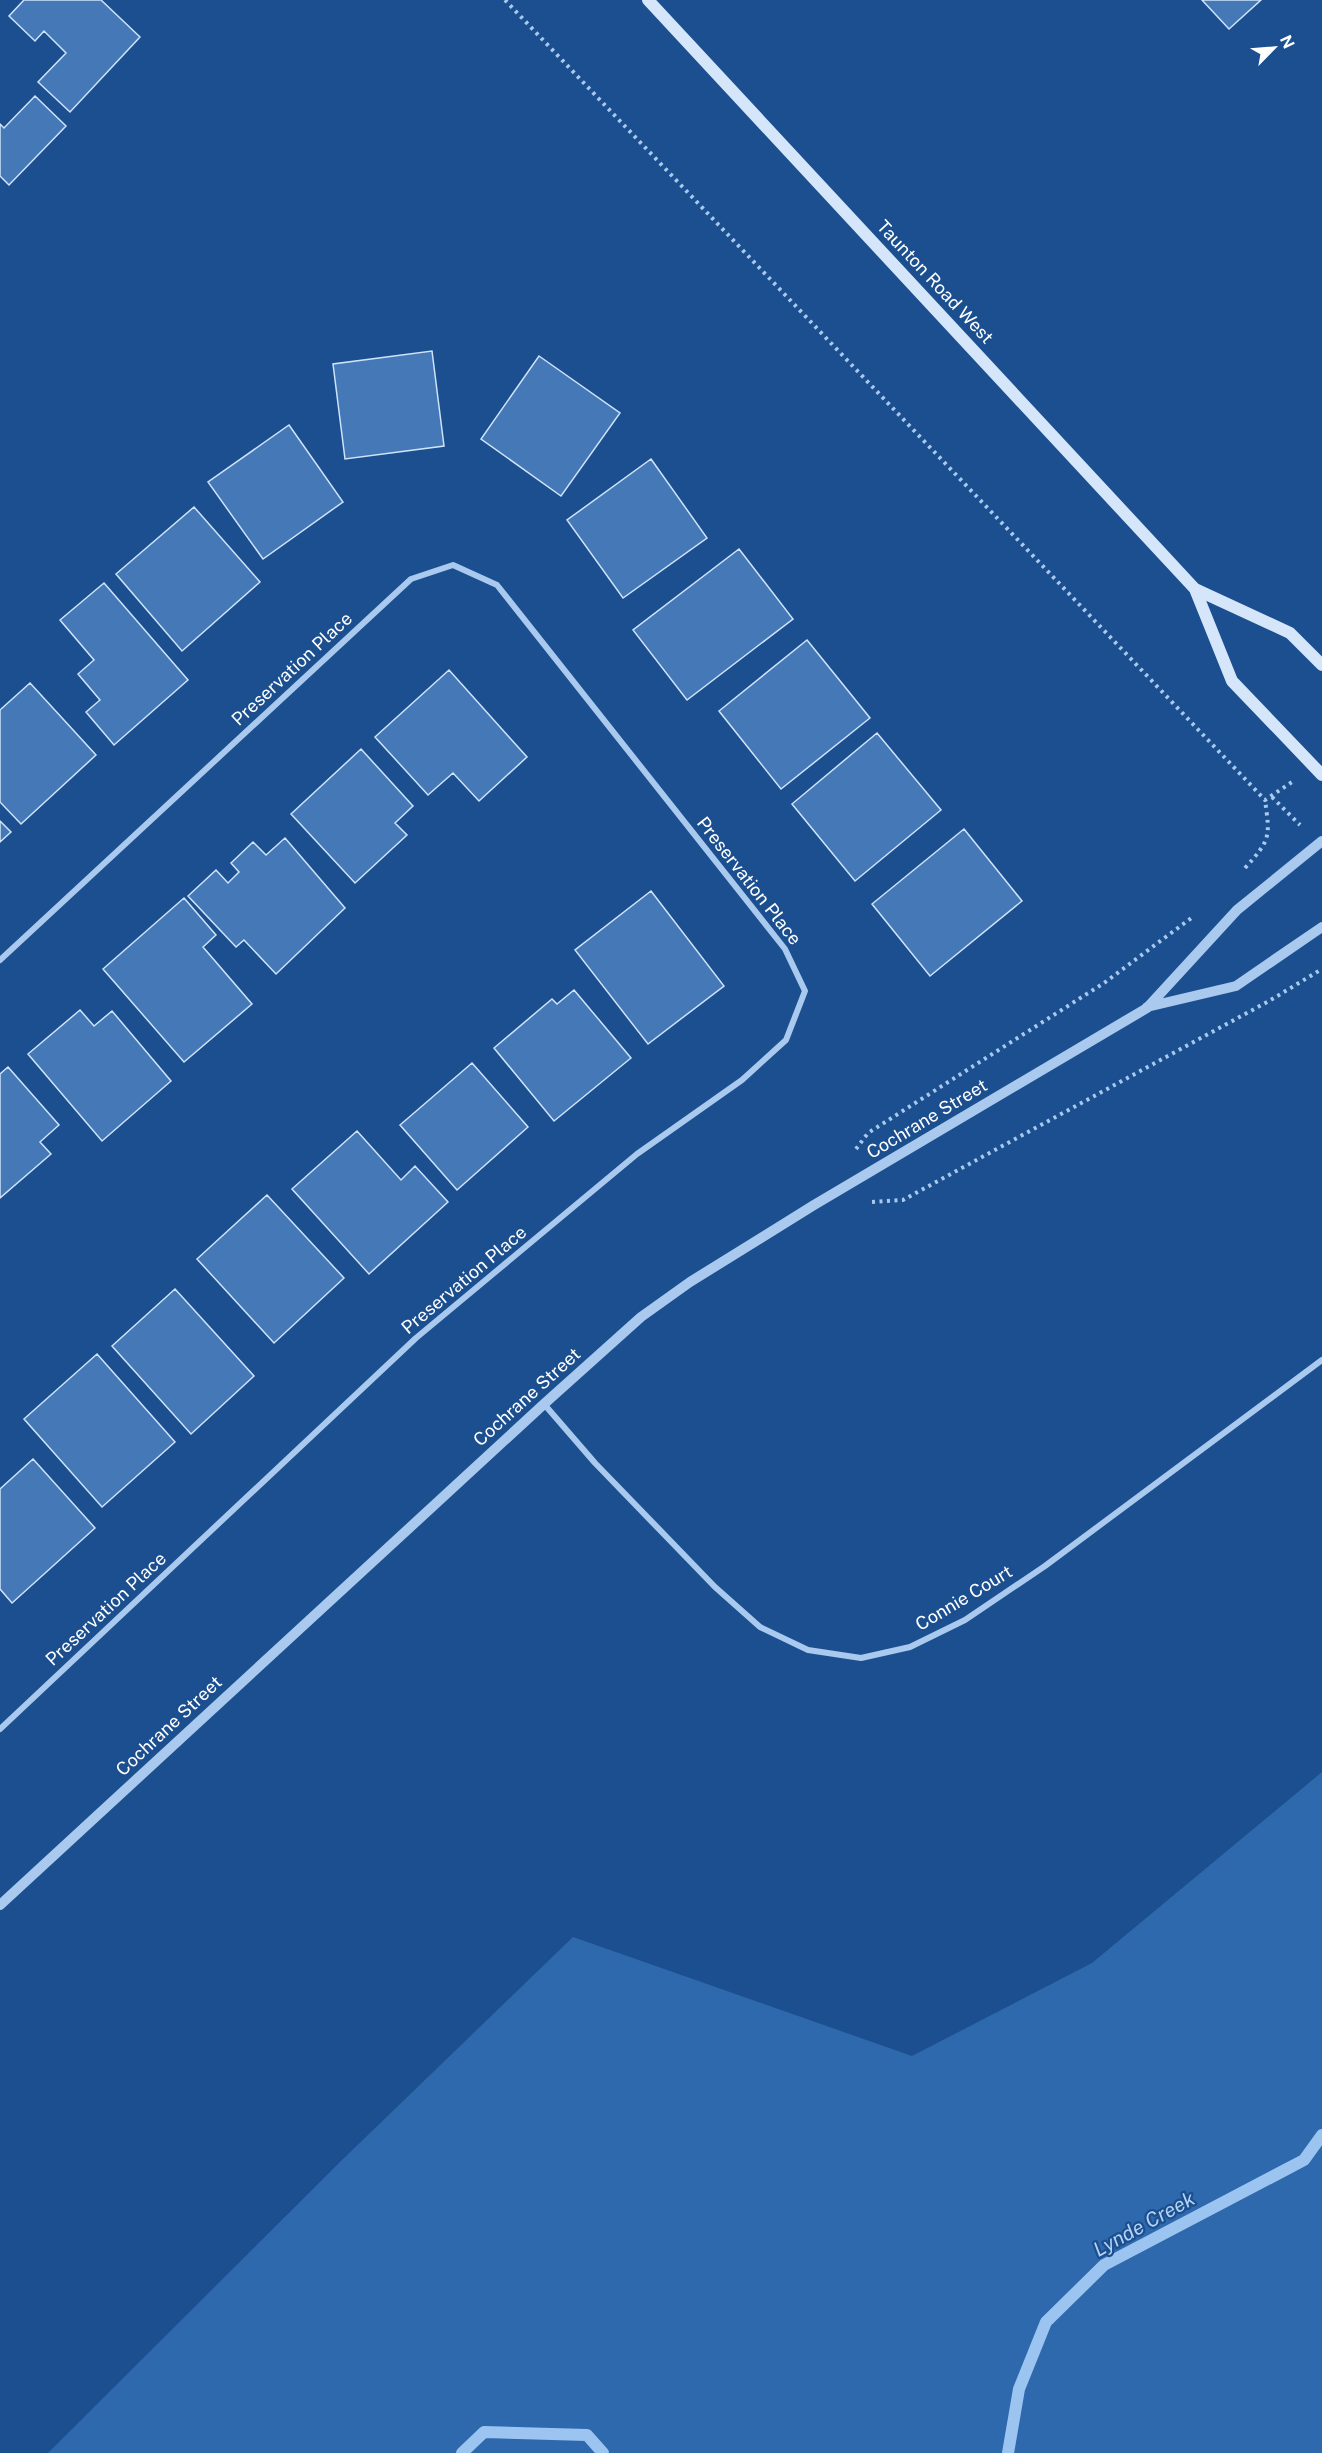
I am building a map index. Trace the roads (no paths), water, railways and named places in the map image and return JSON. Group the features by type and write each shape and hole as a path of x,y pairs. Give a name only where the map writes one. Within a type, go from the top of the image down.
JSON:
{"main road":[{"name":"Taunton Road West","path":"648,0 1195,589 1232,681 1322,774"},
{"name":"Taunton Road West","path":"1195,589 1290,633 1322,665"}],"street":[{"name":"Preservation Place","path":"0,960 411,579 453,565 497,585 785,949 805,991 786,1040 742,1080 637,1154 416,1338 0,1729"},
{"name":"Cochrane Street","path":"0,1905 641,1317 690,1282 1147,1008 1237,910 1320,842"},
{"name":"Cochrane Street","path":"1147,1008 1236,986 1322,927"},
{"name":"Connie Court","path":"544,1404 595,1462 715,1587 760,1627 808,1650 861,1658 910,1647 965,1620 1045,1566 1322,1360"}],"waterway":[{"name":"Lynde Creek","path":"1008,2453 1019,2389 1046,2322 1104,2265 1304,2160 1322,2135"},
{"name":"Lynde Creek","path":"462,2453 484,2432 587,2435 603,2453"}]}
